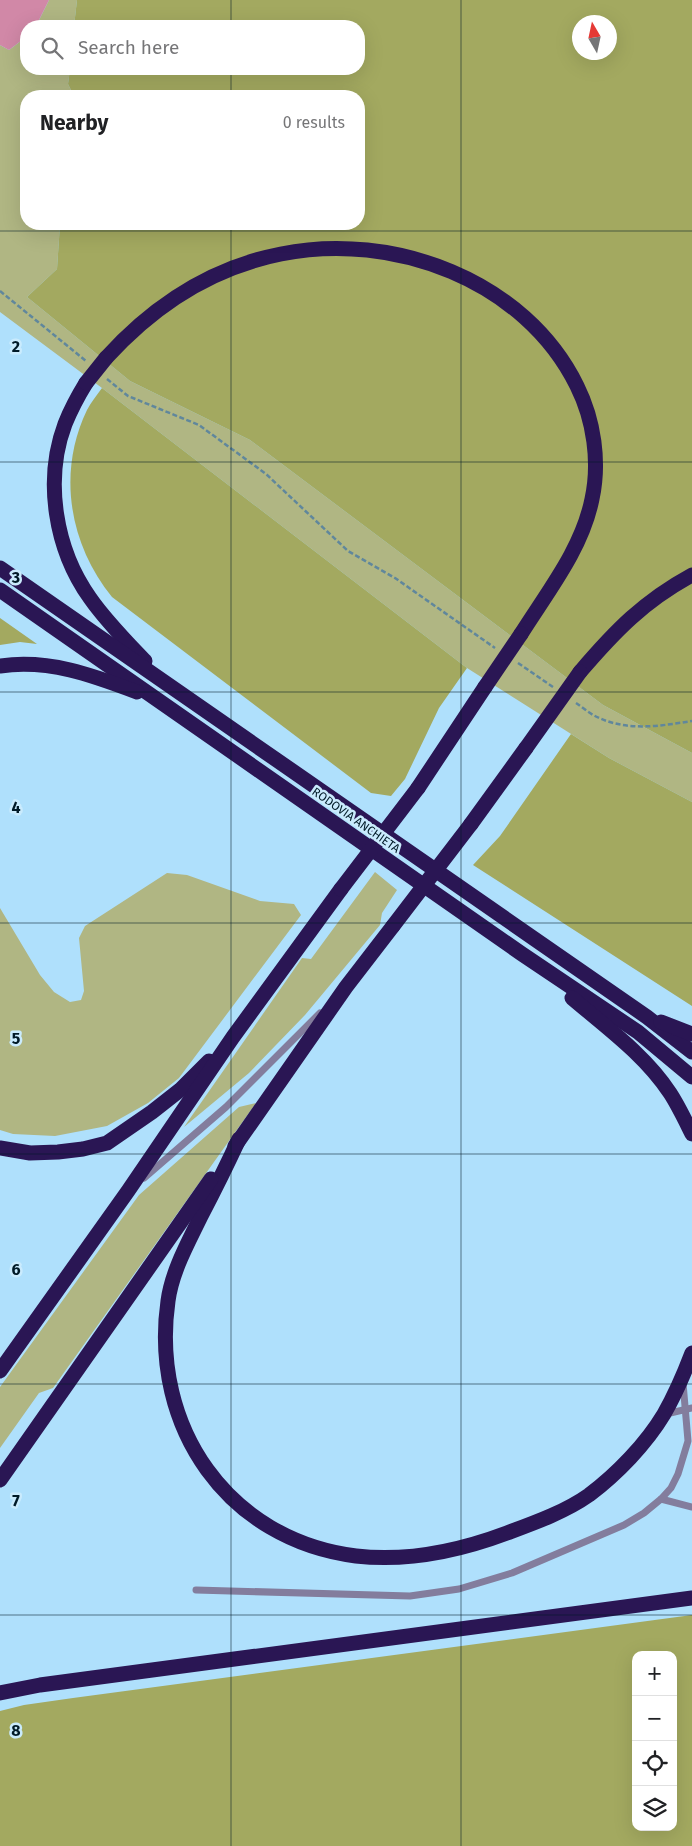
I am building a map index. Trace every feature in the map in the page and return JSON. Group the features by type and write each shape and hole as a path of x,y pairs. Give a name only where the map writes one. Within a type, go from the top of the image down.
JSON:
{"highway":[{"path":"0,1371 128,1191 233,1037 418,788 565,565 585,523 592,498 595,462 594,439 589,416 569,369 536,327 503,299 476,283 445,269 390,254 360,249 331,248 282,254 238,266 190,288 144,319 106,358 86,383 76,400 65,424 56,465 55,490 62,540 69,561 90,598 110,623 165,682"},
{"name":"RODOVIA ANCHIETA","path":"0,568 647,1017 692,1052"},
{"path":"0,1480 346,987 471,824 580,672 612,634 638,611 692,574"},
{"name":"RODOVIA ANCHIETA","path":"0,590 522,954 638,1032 692,1077"},
{"path":"0,666 20,663 64,668 156,698"},
{"path":"522,954 626,1044 648,1066 669,1092 692,1134"},
{"path":"647,1017 692,1034"},
{"path":"0,1148 30,1153 58,1152 107,1143 180,1090 233,1037"},
{"path":"239,1139 177,1267 168,1299 166,1349 171,1389 178,1416 190,1443 206,1470 229,1497 250,1514 305,1544 332,1552 359,1556 421,1556 484,1542 556,1513 588,1496 610,1478 635,1452 664,1414 692,1353"},
{"path":"0,1693 40,1685 690,1598"}],"lane":[{"path":"128,1191 226,1107 346,987"},
{"path":"196,1590 384,1596 418,1595 459,1589 512,1573 624,1525 644,1513 661,1499 671,1488 678,1474 690,1439 689,1408 682,1377"},
{"path":"664,1414 689,1408"},
{"path":"661,1499 692,1507"}],"path":[{"path":"0,291 90,365"},
{"path":"105,377 128,396 199,425 266,474 348,551 394,578 501,652"},
{"path":"516,662 556,689"},
{"path":"572,700 596,716 634,727 654,727 692,721"}],"green space":[{"path":"49,0 77,0 75,20 39,20"},
{"path":"77,0 692,0 692,753 603,705 250,440 130,381 27,297 57,269 60,230 365,230 365,90 71,90 68,84 69,75 365,75 365,20 75,20"},
{"path":"20,42 20,75 69,75 68,84 71,90 20,90 20,230 60,230 57,269 27,297 130,381 250,440 603,705 692,753 692,802 609,758 467,668 0,312 0,45 9,50"},
{"path":"102,388 467,668 439,708 405,779 391,796 371,793 112,597 97,576 77,531 72,507 70,482 72,458 78,434 87,410"},
{"path":"0,618 37,644 20,642 0,645"},
{"path":"571,734 609,758 692,802 692,1006 473,865 500,836"},
{"path":"375,872 397,890 382,913 380,925 305,1015 249,1073 184,1127 302,958 311,959"},
{"path":"167,873 187,875 260,901 294,904 301,915 179,1078 148,1103 107,1126 55,1136 13,1134 0,1130 0,908 40,975 54,992 70,1002 81,1000 84,991 79,938 85,926"},
{"path":"256,1103 53,1388 39,1393 0,1448 0,1387 139,1195 239,1107"},
{"path":"692,1615 692,1846 0,1846 0,1711 24,1705"}],"shaded area":[{"path":"0,0 49,0 39,20 20,20 20,42 9,50 0,45"}]}
